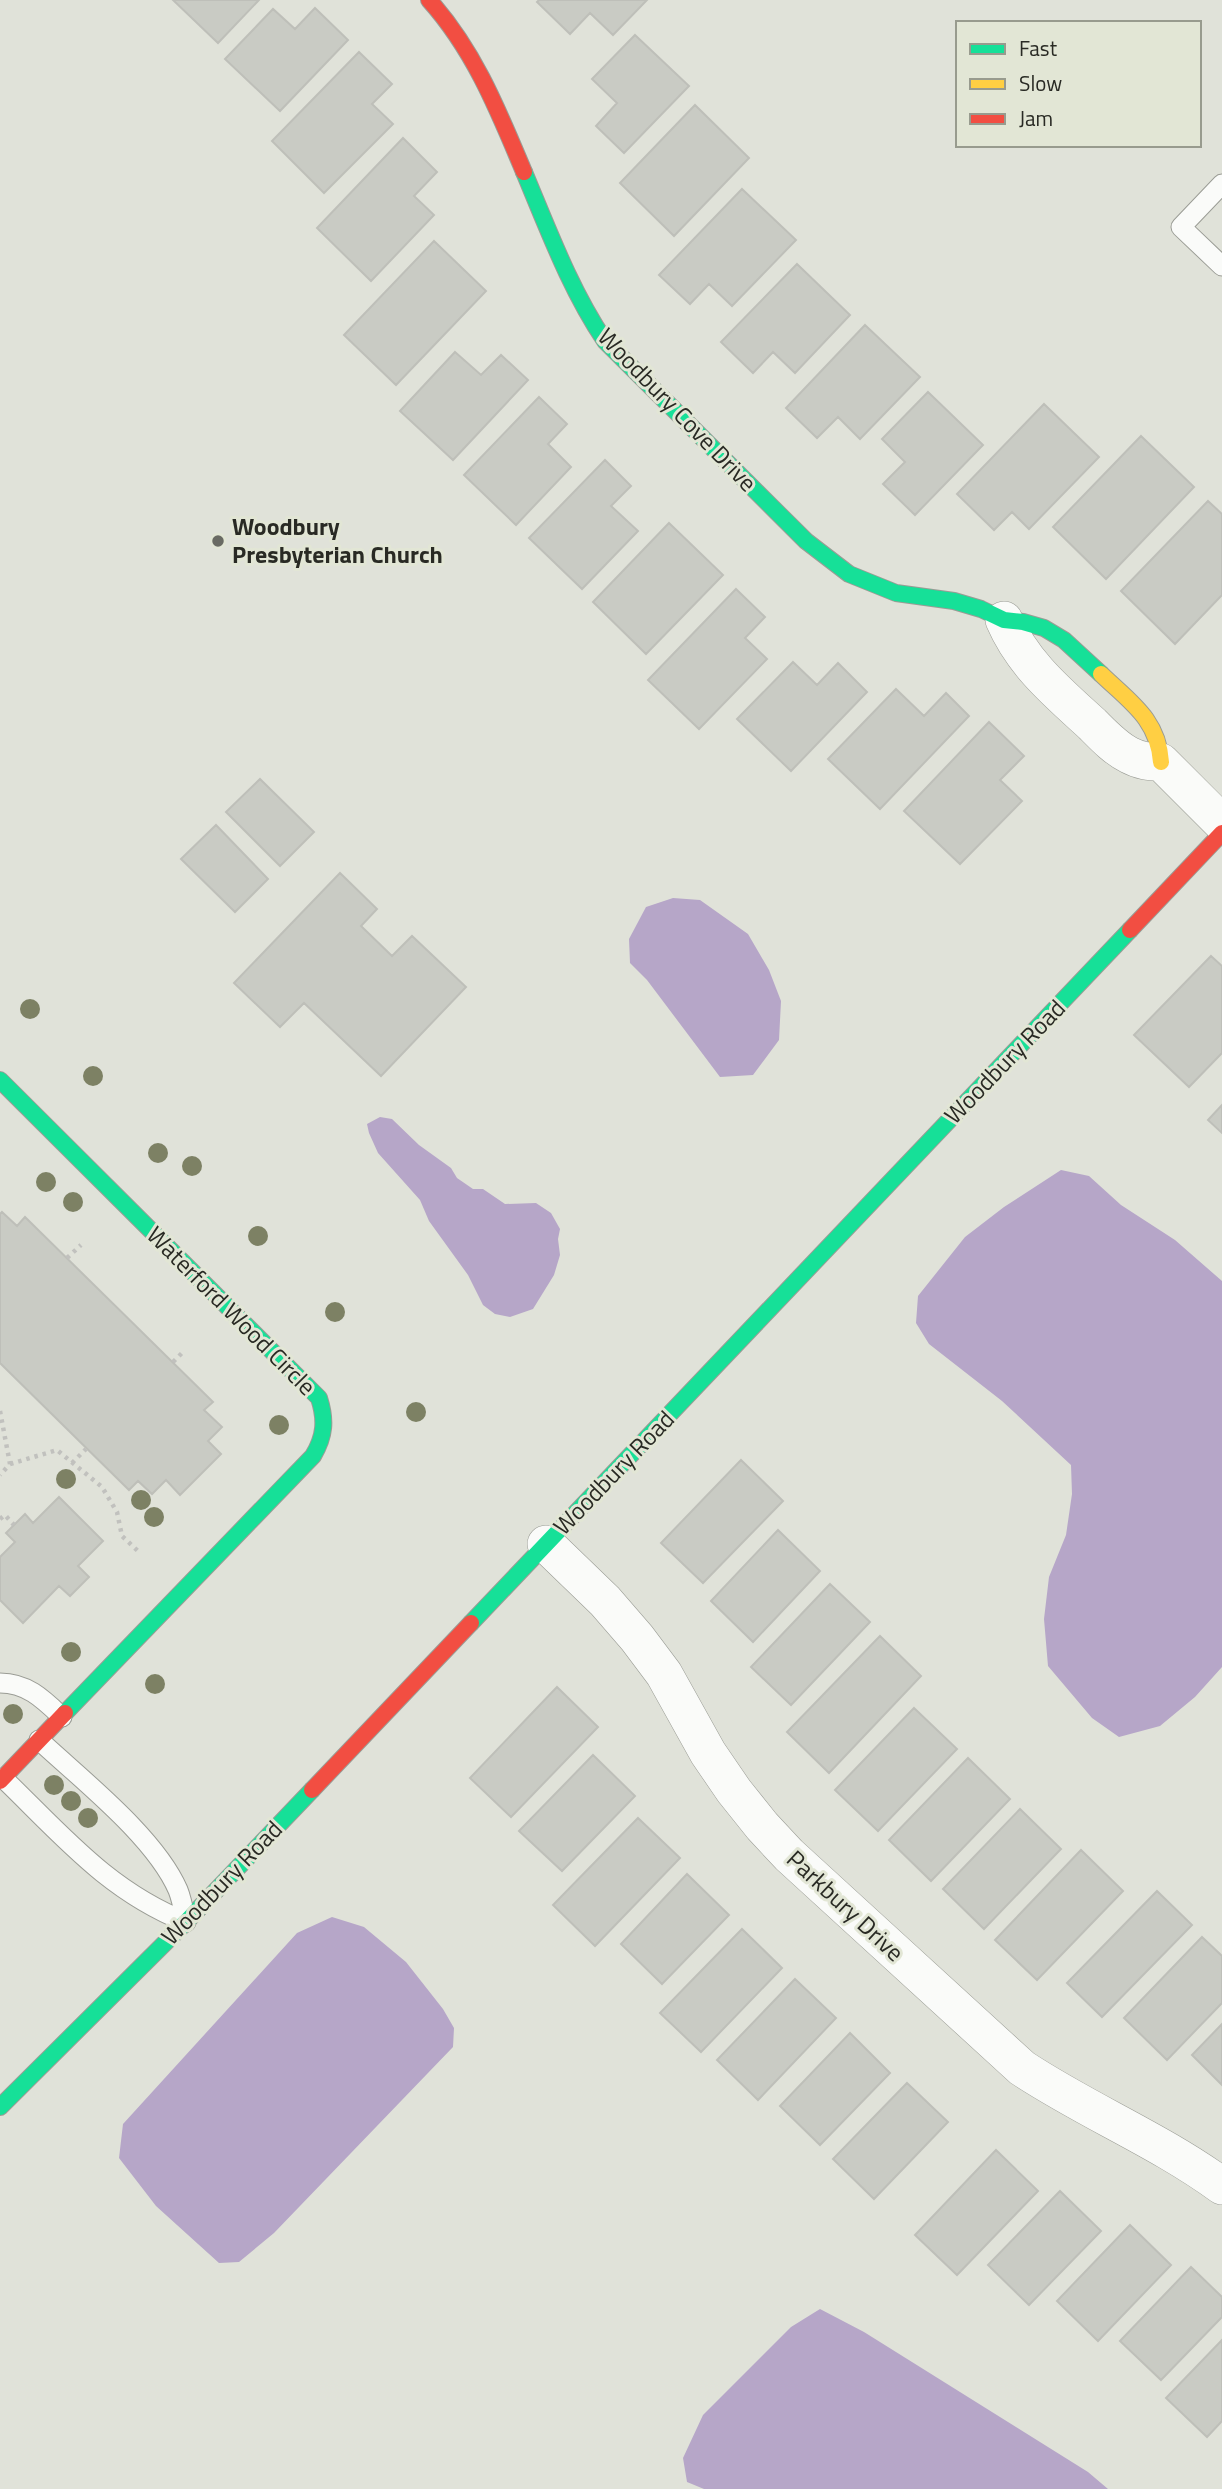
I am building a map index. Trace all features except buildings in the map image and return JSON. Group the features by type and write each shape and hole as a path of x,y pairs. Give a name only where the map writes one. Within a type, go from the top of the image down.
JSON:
{"street":[{"name":"Woodbury Cove Drive","path":"429,0 461,39 486,84 587,314 627,365 806,541 849,574 897,593 954,601 1004,621 1021,654 1034,670 1115,746 1144,761 1161,762 1222,822"},
{"name":"Woodbury Road","path":"0,2107 186,1922 1222,833"},
{"name":"Waterford Wood Circle","path":"0,1080 309,1387 319,1398 325,1413 321,1443 313,1456 1,1779"},
{"name":"Parkbury Drive","path":"546,1544 605,1601 637,1638 664,1674 708,1753 734,1791 789,1855 1022,2068 1062,2094 1161,2145 1222,2186"}],"lane":[{"path":"1222,184 1181,227 1222,266"},
{"path":"0,1683 20,1685 35,1692 62,1717"},
{"path":"39,1740 139,1833 162,1862 178,1891 186,1922"},
{"path":"1,1779 102,1874 158,1911 186,1922"}],"path":[{"path":"67,1258 81,1245"},
{"path":"173,1362 185,1350"},
{"path":"0,1411 9,1464"},
{"path":"72,1463 86,1448"},
{"path":"0,1475 9,1464 57,1450 102,1487 117,1512 122,1536 139,1552"},
{"path":"0,1519 5,1514 14,1525"}],"shaded area":[{"path":"673,898 700,900 748,934 769,970 781,1001 779,1040 753,1075 720,1077 647,980 630,963 629,939 646,907"},
{"path":"380,1117 392,1119 419,1145 451,1168 457,1178 473,1189 483,1189 505,1204 536,1203 551,1213 560,1229 560,1255 554,1275 533,1309 510,1317 495,1314 483,1305 468,1275 429,1221 420,1200 378,1153 367,1124"},
{"path":"1061,1170 1089,1176 1121,1205 1175,1240 1222,1281 1222,1667 1195,1697 1160,1726 1119,1737 1092,1718 1048,1666 1044,1619 1049,1577 1066,1535 1072,1494 1071,1465 1002,1401 929,1344 916,1323 918,1296 965,1237 1004,1207"},
{"path":"332,1917 364,1927 406,1962 443,2009 454,2028 453,2047 274,2233 239,2262 219,2263 156,2206 119,2158 123,2124 297,1933"},
{"path":"820,2309 864,2332 1088,2472 1108,2489 704,2489 687,2482 683,2458 703,2415 791,2327"}],"traffic: fast":[{"path":"524,172 570,280 605,341 806,541 849,574 896,593 954,601 981,609 1004,620 1044,628 1064,640 1101,674"},
{"path":"471,1623 1130,930"},
{"path":"0,1080 319,1398 323,1414 322,1435 313,1456 65,1713"},
{"path":"0,2107 186,1922 312,1790"}],"traffic: slow":[{"path":"1101,674 1141,712 1154,734 1161,762"}],"traffic: jam":[{"path":"429,0 472,60 524,172"},
{"path":"1130,930 1222,833"},
{"path":"312,1790 471,1623"},
{"path":"0,1781 65,1713"}],"place":[{"name":"Woodbury Presbyterian Church","path":"218,541"}]}
